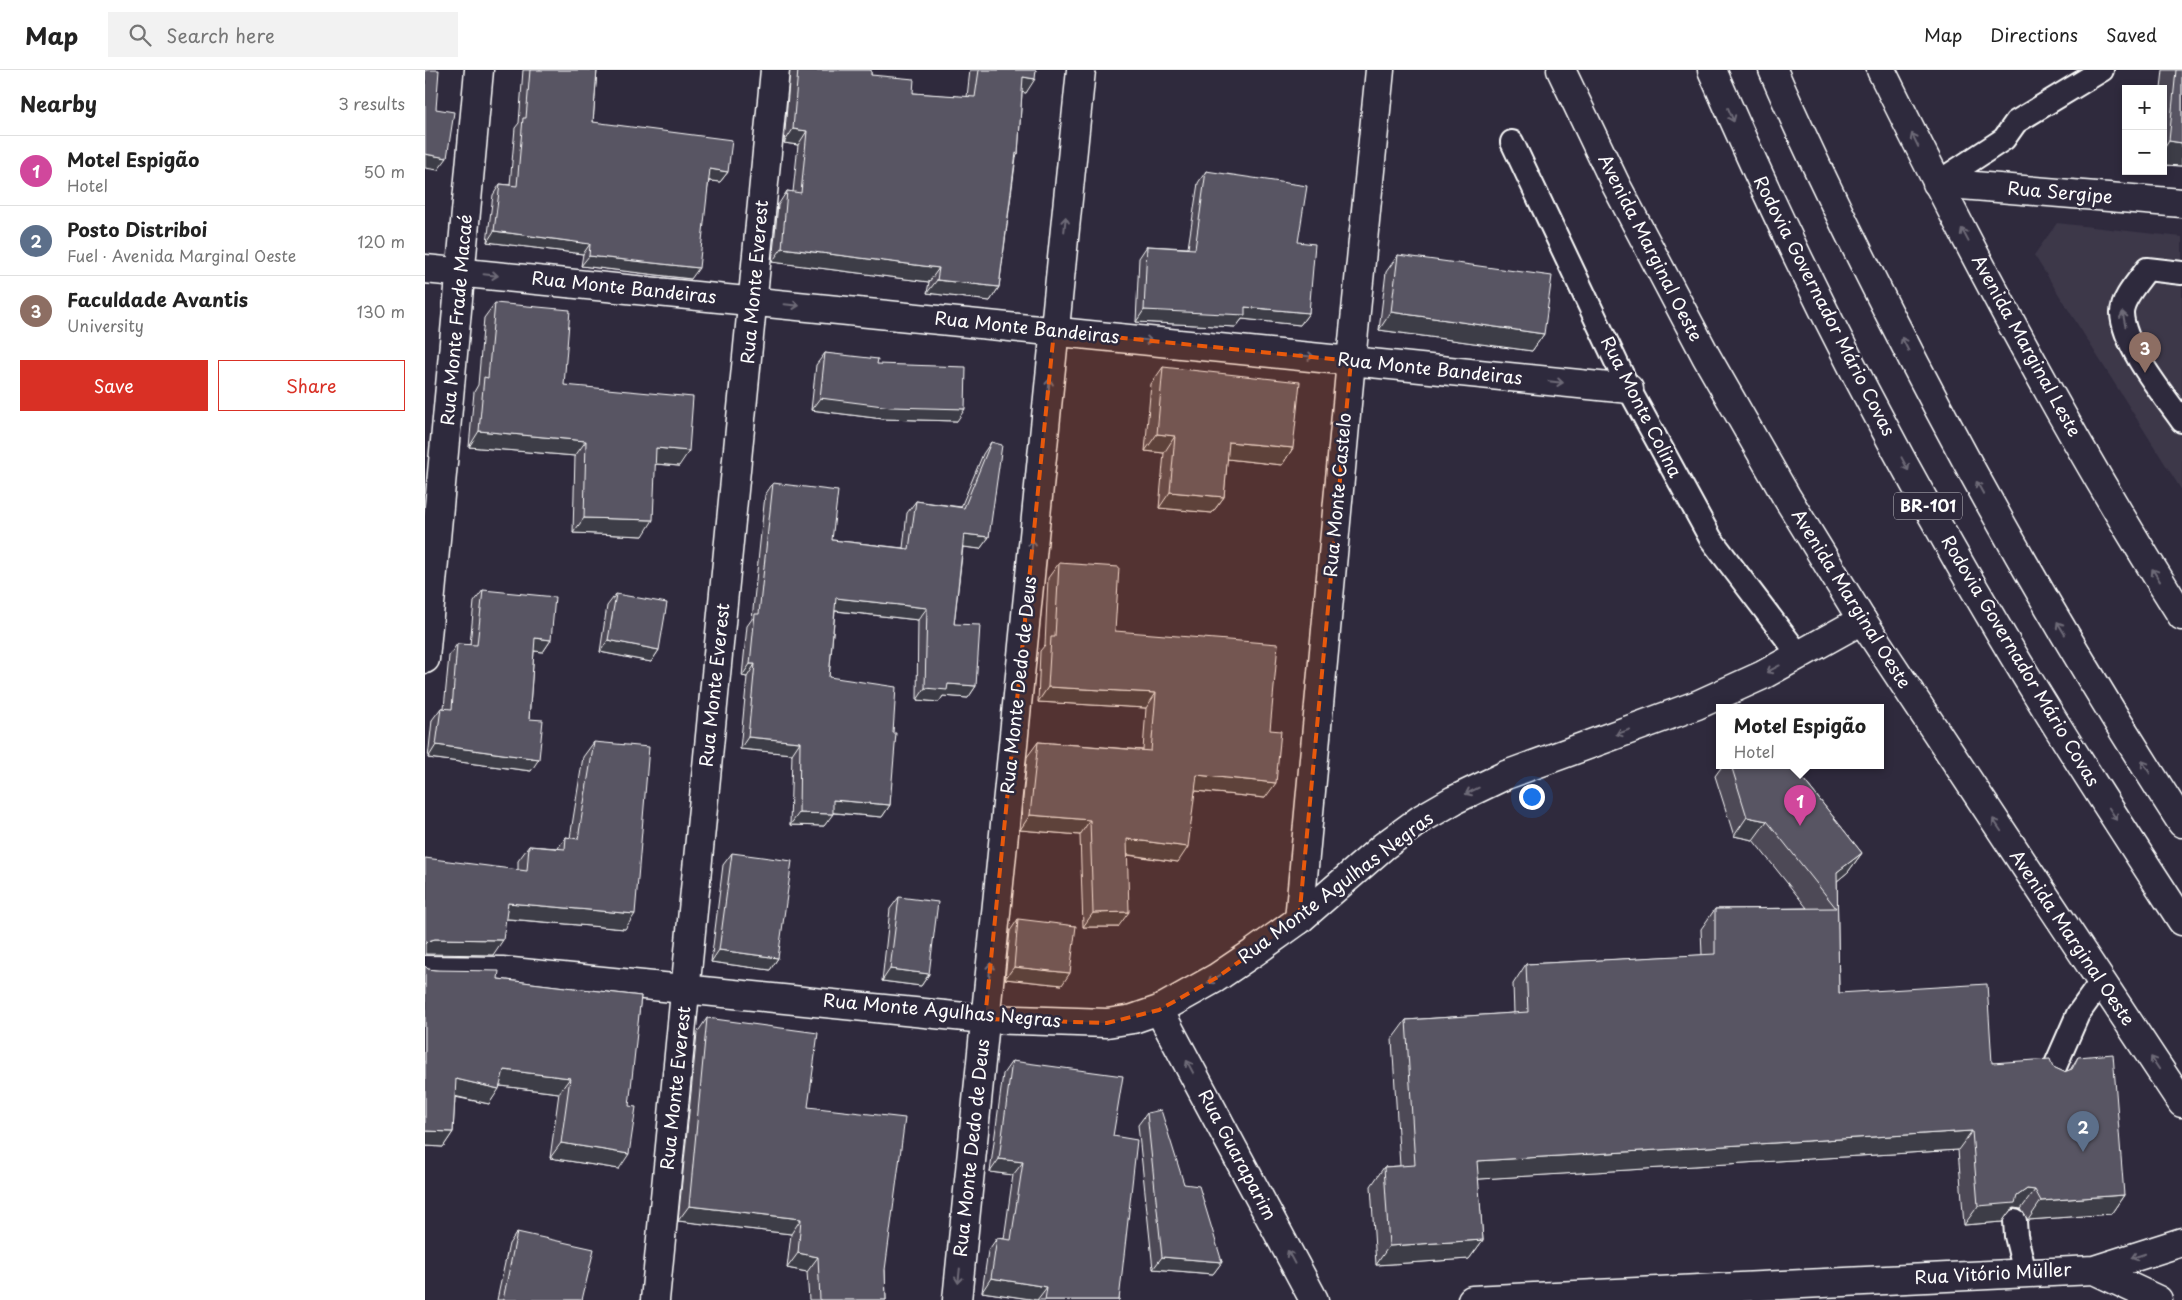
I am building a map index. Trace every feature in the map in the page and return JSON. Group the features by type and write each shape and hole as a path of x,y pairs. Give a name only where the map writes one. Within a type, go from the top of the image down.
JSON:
{"main road":[{"name":"Rua Monte Frade Macaé","path":"425,659 462,272 479,70"},
{"name":"Rua Monte Everest","path":"655,1300 775,70"},
{"name":"Rua Monte Dedo de Deus","path":"957,1300 1081,70"},
{"name":"Rua Monte Castelo","path":"1299,920 1380,70"},
{"name":"Avenida Marginal Oeste","path":"1561,70 1616,185 1705,356 1786,496 1861,620 2182,1104"},
{"name":"Rodovia Governador Mário Covas","path":"1712,70 1753,164 1833,328 1911,476 2011,651 2182,921"},
{"name":"BR-101","path":"1773,70 1860,255 1946,424 2003,530 2182,823"},
{"name":"Avenida Marginal Leste","path":"1881,70 1937,183 2085,454 2140,550 2182,616"},
{"name":"Rua Sergipe","path":"1937,183 2182,203"},
{"name":"Rua Monte Bandeiras","path":"425,268 1629,389"},
{"name":"Rua Monte Agulhas Negras","path":"425,970 502,972 685,988 985,1019 1107,1023 1133,1019 1159,1010 1216,978 1299,920 1384,846 1454,800 1506,775 1697,705 1799,655 1861,620"},
{"name":"Rua Guaraparim","path":"1159,1010 1314,1300"},
{"name":"Rua Vitório Müller","path":"1472,1300 2094,1270 2182,1242"},
{"name":"Rua Vitório Müller","path":"2094,1270 2159,1300"}],"lane":[{"path":"1937,183 2004,138 2016,122 2101,70"},
{"name":"Rua Monte Colina","path":"1512,142 1629,389 1711,539 1799,655"},
{"path":"2182,273 2147,269 2131,291 2122,312 2129,342 2182,421"},
{"path":"2050,1078 2078,1014 2101,982"},
{"path":"2015,1221 2016,1236 2025,1273"}],"highlighted area":[{"path":"1054,331 1351,361 1299,920 1216,978 1159,1010 1107,1023 985,1019"}],"shaded area":[{"path":"2057,223 2182,237 2182,491 2034,255"}],"building":[{"path":"425,70 439,70 436,109 454,112 447,158 425,154"},
{"path":"530,70 597,70 593,122 732,140 728,172 710,169 699,268 589,256 590,244 494,231 500,184 517,186 523,118 526,118"},
{"path":"798,70 871,70 871,75 914,79 913,93 975,97 979,70 1036,70 1035,79 1023,77 1018,154 1016,153 999,287 937,280 939,268 782,248 787,191 801,193 807,131 793,129"},
{"path":"2176,70 2182,70 2182,143 2169,141"},
{"path":"1206,171 1307,186 1298,242 1315,244 1309,313 1245,307 1245,315 1144,310 1147,246 1195,249"},
{"path":"1398,255 1552,276 1544,334 1391,312"},
{"path":"495,303 570,310 564,385 693,397 689,451 656,448 653,520 584,518 586,441 479,431 484,377 488,378"},
{"path":"825,353 878,359 877,364 966,367 965,409 891,407 820,398"},
{"path":"1163,367 1300,382 1293,448 1229,442 1224,497 1170,492 1175,436 1157,434"},
{"path":"991,442 1002,445 989,537 964,534 954,624 980,625 976,686 948,684 947,690 925,688 927,608 836,598 829,677 896,687 893,733 896,733 890,805 833,800 833,814 799,813 800,742 748,737 755,664 750,664 755,614 759,614 773,483 838,491 832,540 909,549 916,501 964,508"},
{"path":"1059,563 1119,567 1115,631 1278,644 1270,730 1281,731 1276,783 1197,775 1188,847 1127,839 1129,912 1093,913 1090,820 1030,815 1038,742 1151,751 1156,693 1048,687 1051,637 1055,637"},
{"path":"483,590 555,597 551,640 535,638 529,719 543,720 539,759 436,745 441,708 452,709 457,644 477,645"},
{"path":"616,594 667,603 659,650 608,640"},
{"path":"594,742 649,747 635,914 508,903 503,940 435,939 425,944 425,858 527,871 529,846 565,849 566,837 578,839"},
{"path":"1732,769 1795,769 1862,853 1837,872 1839,993 1987,984 1992,1063 2050,1059 2053,1067 2064,1072 2072,1069 2078,1057 2113,1054 2124,1195 2041,1201 2035,1190 2027,1189 2017,1196 2015,1203 1978,1206 1972,1131 1477,1161 1483,1240 1389,1246 1384,1167 1415,1165 1406,1020 1528,1012 1526,964 1715,954 1715,909 1836,908 1767,821 1747,817"},
{"path":"732,853 792,861 778,958 719,950"},
{"path":"899,897 938,902 929,974 890,969"},
{"path":"1018,919 1076,926 1070,973 1014,967"},
{"path":"425,966 428,969 435,970 499,971 498,979 641,996 629,1106 636,1107 629,1154 561,1143 570,1078 504,1070 499,1089 456,1079 453,1132 425,1131"},
{"path":"707,1018 818,1033 808,1107 905,1118 885,1270 886,1300 820,1300 818,1257 798,1253 801,1219 689,1206"},
{"path":"1012,1061 1123,1076 1113,1136 1137,1140 1119,1300 1045,1300 1047,1287 991,1278 997,1238 1011,1240 1023,1162 999,1159"},
{"path":"1161,1110 1184,1184 1199,1186 1222,1262 1162,1257 1147,1113"},
{"path":"517,1232 594,1249 582,1300 503,1300"}],"place":[{"name":"Faculdade Avantis","path":"2145,373"},
{"name":"Motel Espigão","path":"1800,826"},
{"name":"Posto Distriboi","path":"2083,1152"}]}
